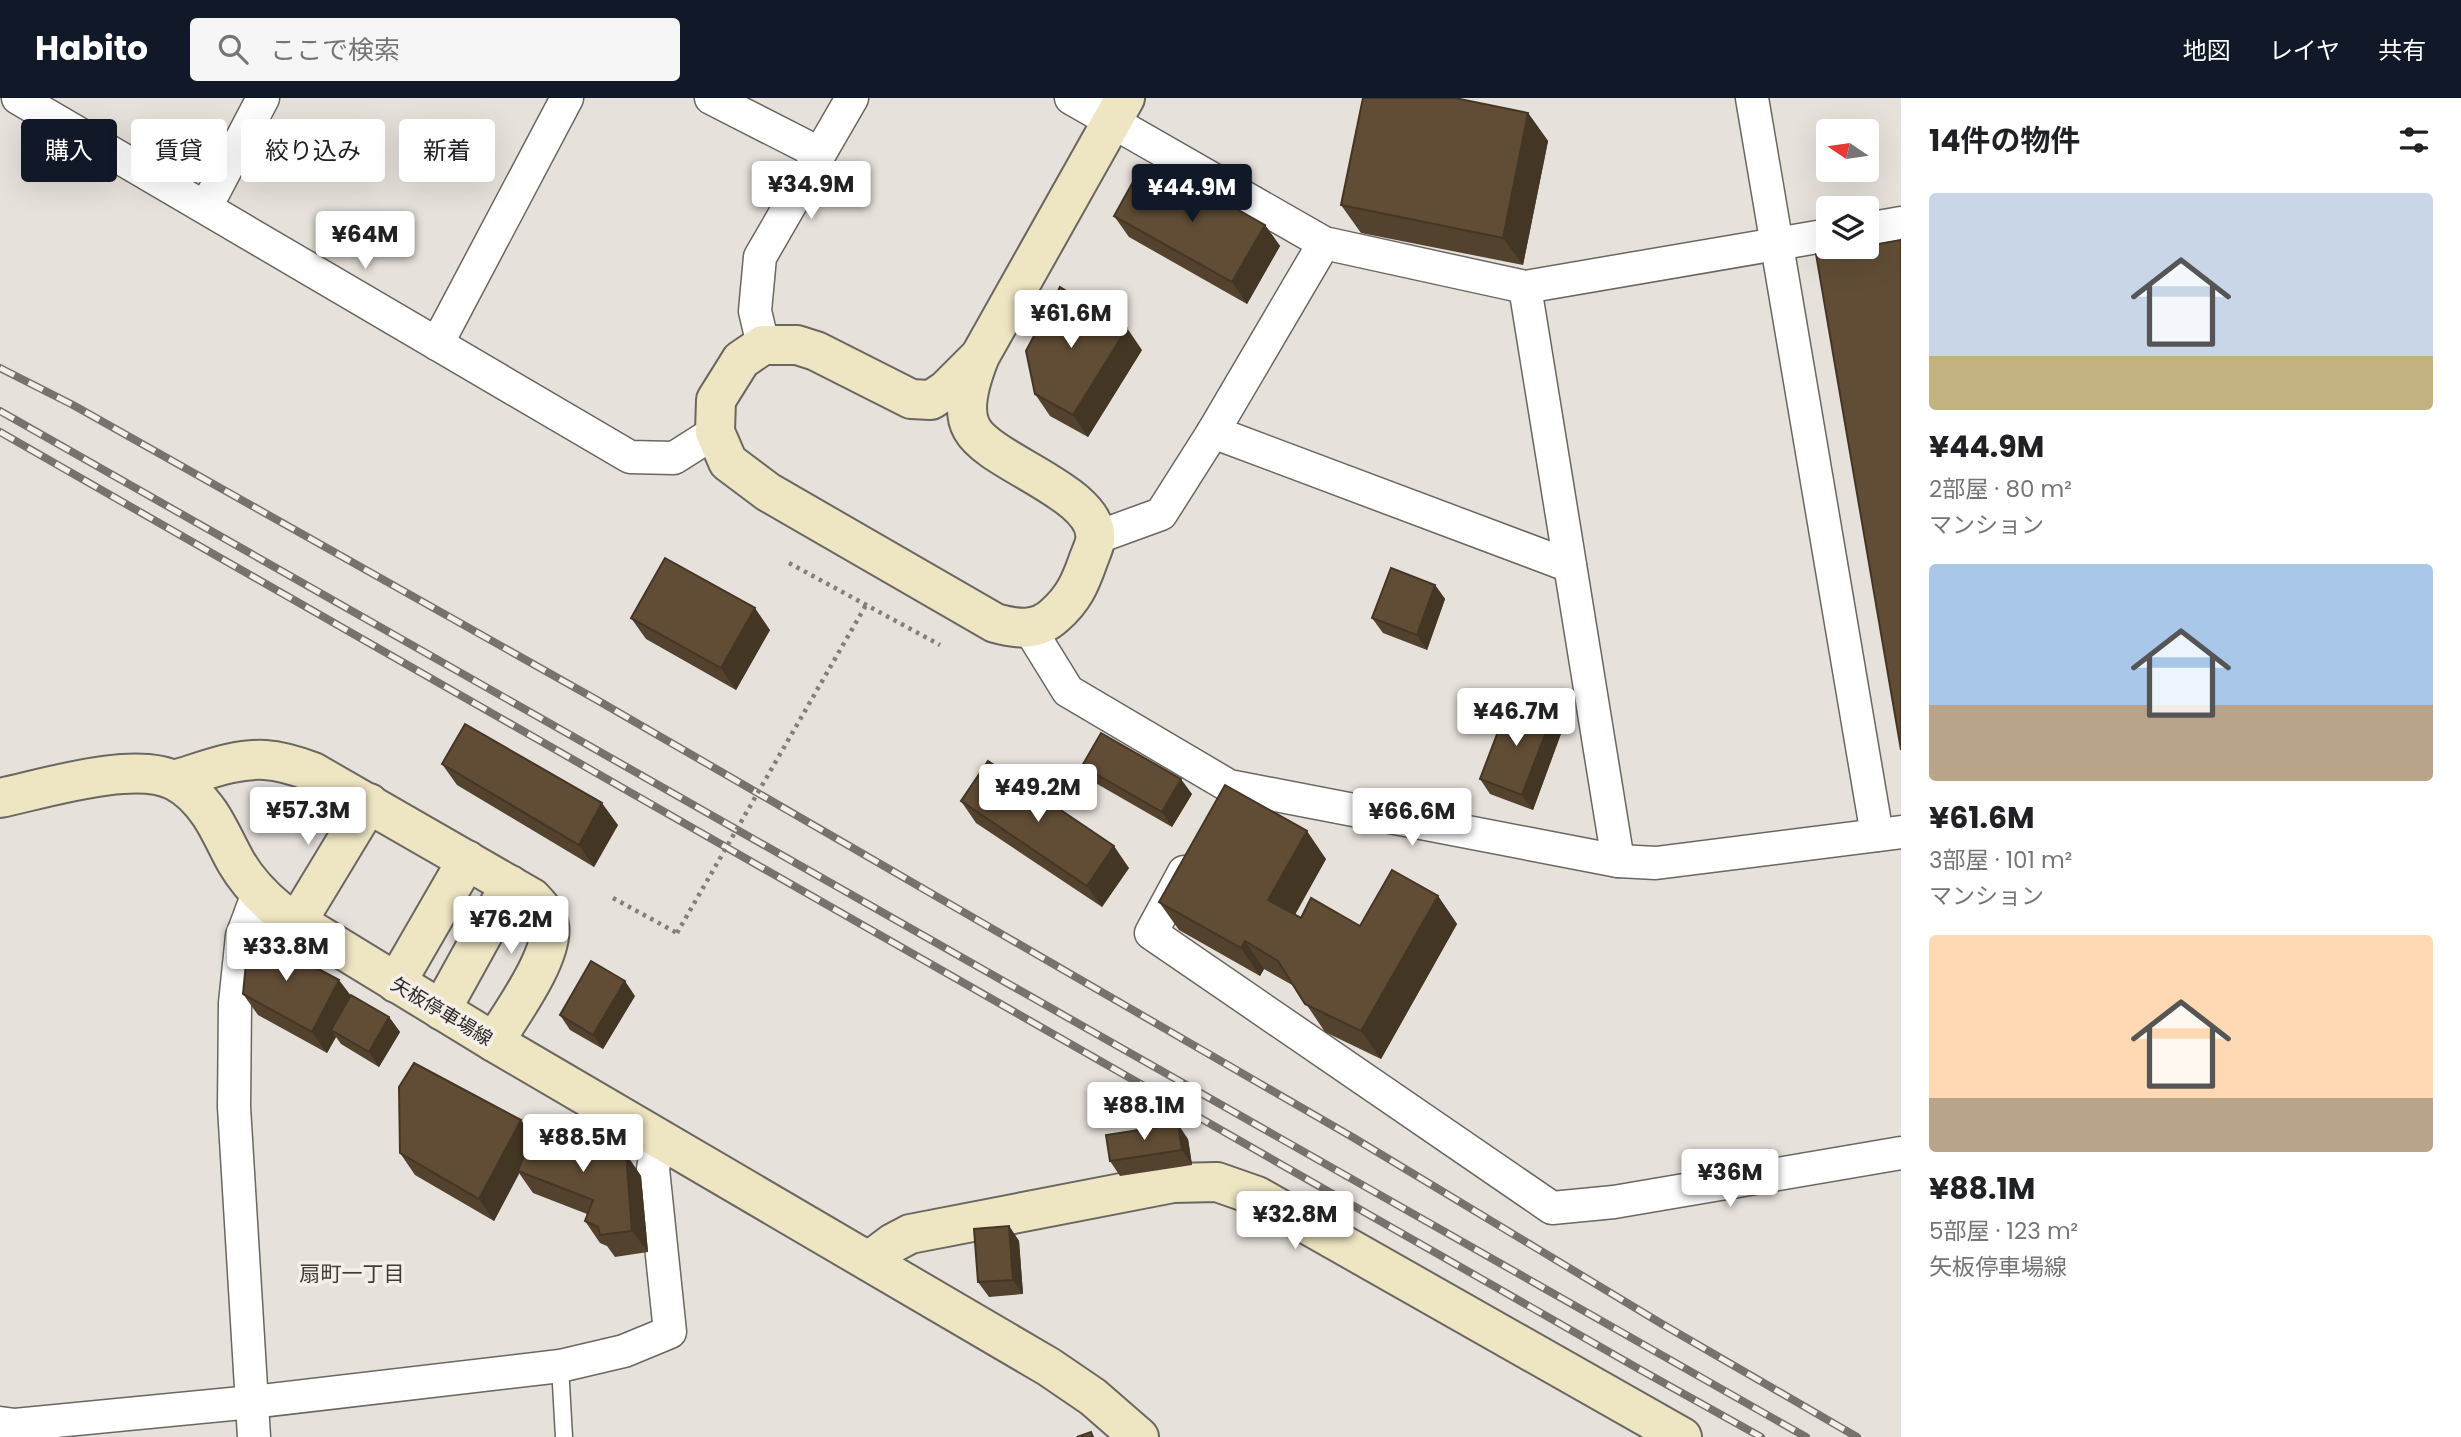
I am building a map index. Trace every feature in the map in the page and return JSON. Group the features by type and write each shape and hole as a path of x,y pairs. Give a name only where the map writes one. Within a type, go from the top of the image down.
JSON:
{"street":[{"path":"18,98 630,457 674,458 715,432"},
{"path":"206,207 264,98"},
{"path":"437,344 567,98"},
{"path":"711,98 819,153"},
{"path":"763,345 755,311 760,257 852,98"},
{"path":"1071,98 1118,109 1324,243 1525,287 1816,237"},
{"path":"1029,628 1068,691 1223,798 1618,860 1657,863 1889,833 1752,98"},
{"path":"980,356 946,390 931,400 911,399 816,351 797,345 763,345 741,360 716,400 715,432 728,462 768,492 995,623 1014,628 1029,628 1048,622 1070,601 1083,575 1095,538 1091,524 1079,505 1063,492 985,444 971,428 968,388 980,356 1118,109"},
{"path":"1879,227 1901,223"},
{"path":"1095,538 1161,514 1213,432 1324,243"},
{"path":"1525,287 1618,860"},
{"path":"1213,432 1570,566"},
{"path":"0,798 125,774 150,774 174,780 245,761 286,763 313,772 500,879 545,912 550,926 548,944 541,964 443,1012"},
{"name":"矢板停車場線","path":"174,780 192,792 210,815 237,865 258,893 298,922 443,1012 1049,1367 1093,1397 1139,1437"},
{"path":"298,922 369,803"},
{"path":"1197,847 1152,933 1552,1208 1614,1202 1901,1153"},
{"path":"443,1012 500,879"},
{"path":"254,1437 234,1081 235,1003 242,936 258,893"},
{"path":"0,1423 15,1425 251,1402 560,1366 624,1351 670,1332 653,1169 658,1139"},
{"path":"869,1261 893,1242 910,1234 1173,1183 1217,1182 1257,1196 1682,1437"}],"lane":[{"path":"560,1366 565,1437"}],"path":[{"path":"789,563 940,645"},
{"path":"613,898 677,933 866,605"}],"building":[{"path":"1363,98 1455,98 1528,113 1503,238 1341,205"},
{"path":"1139,171 1181,195 1189,182 1265,225 1232,282 1114,216"},
{"path":"1901,240 1901,750 1817,259 1879,259 1879,244"},
{"path":"1060,287 1127,328 1073,415 1035,394 1026,351"},
{"path":"665,558 755,608 721,668 631,618"},
{"path":"1391,568 1435,585 1417,635 1372,618"},
{"path":"1510,700 1552,716 1522,795 1480,779"},
{"path":"465,724 602,803 579,845 442,764"},
{"path":"1101,733 1181,779 1162,812 1082,766"},
{"path":"988,761 1114,846 1087,886 961,801"},
{"path":"1225,785 1307,831 1268,900 1301,918 1311,898 1360,926 1392,870 1438,896 1361,1031 1305,1004 1278,961 1245,941 1241,948 1159,902"},
{"path":"249,932 339,980 312,1032 243,994"},
{"path":"591,961 625,981 593,1035 560,1015"},
{"path":"351,995 389,1017 369,1052 331,1030"},
{"path":"414,1063 521,1120 479,1199 400,1153 399,1087"},
{"path":"537,1121 626,1154 632,1231 600,1235 598,1227 585,1221 593,1200 518,1171"},
{"path":"1178,1124 1182,1150 1110,1161 1106,1135"},
{"path":"1009,1226 1013,1280 978,1282 974,1229"},
{"path":"1091,1432 1093,1437 1077,1437"}],"railway":[{"path":"0,368 73,405 597,700 1354,1138 1662,1324 1857,1437"},
{"path":"0,411 1806,1437"},
{"path":"0,432 1761,1437"}],"district":[{"name":"扇町一丁目","path":"352,1274"}]}
